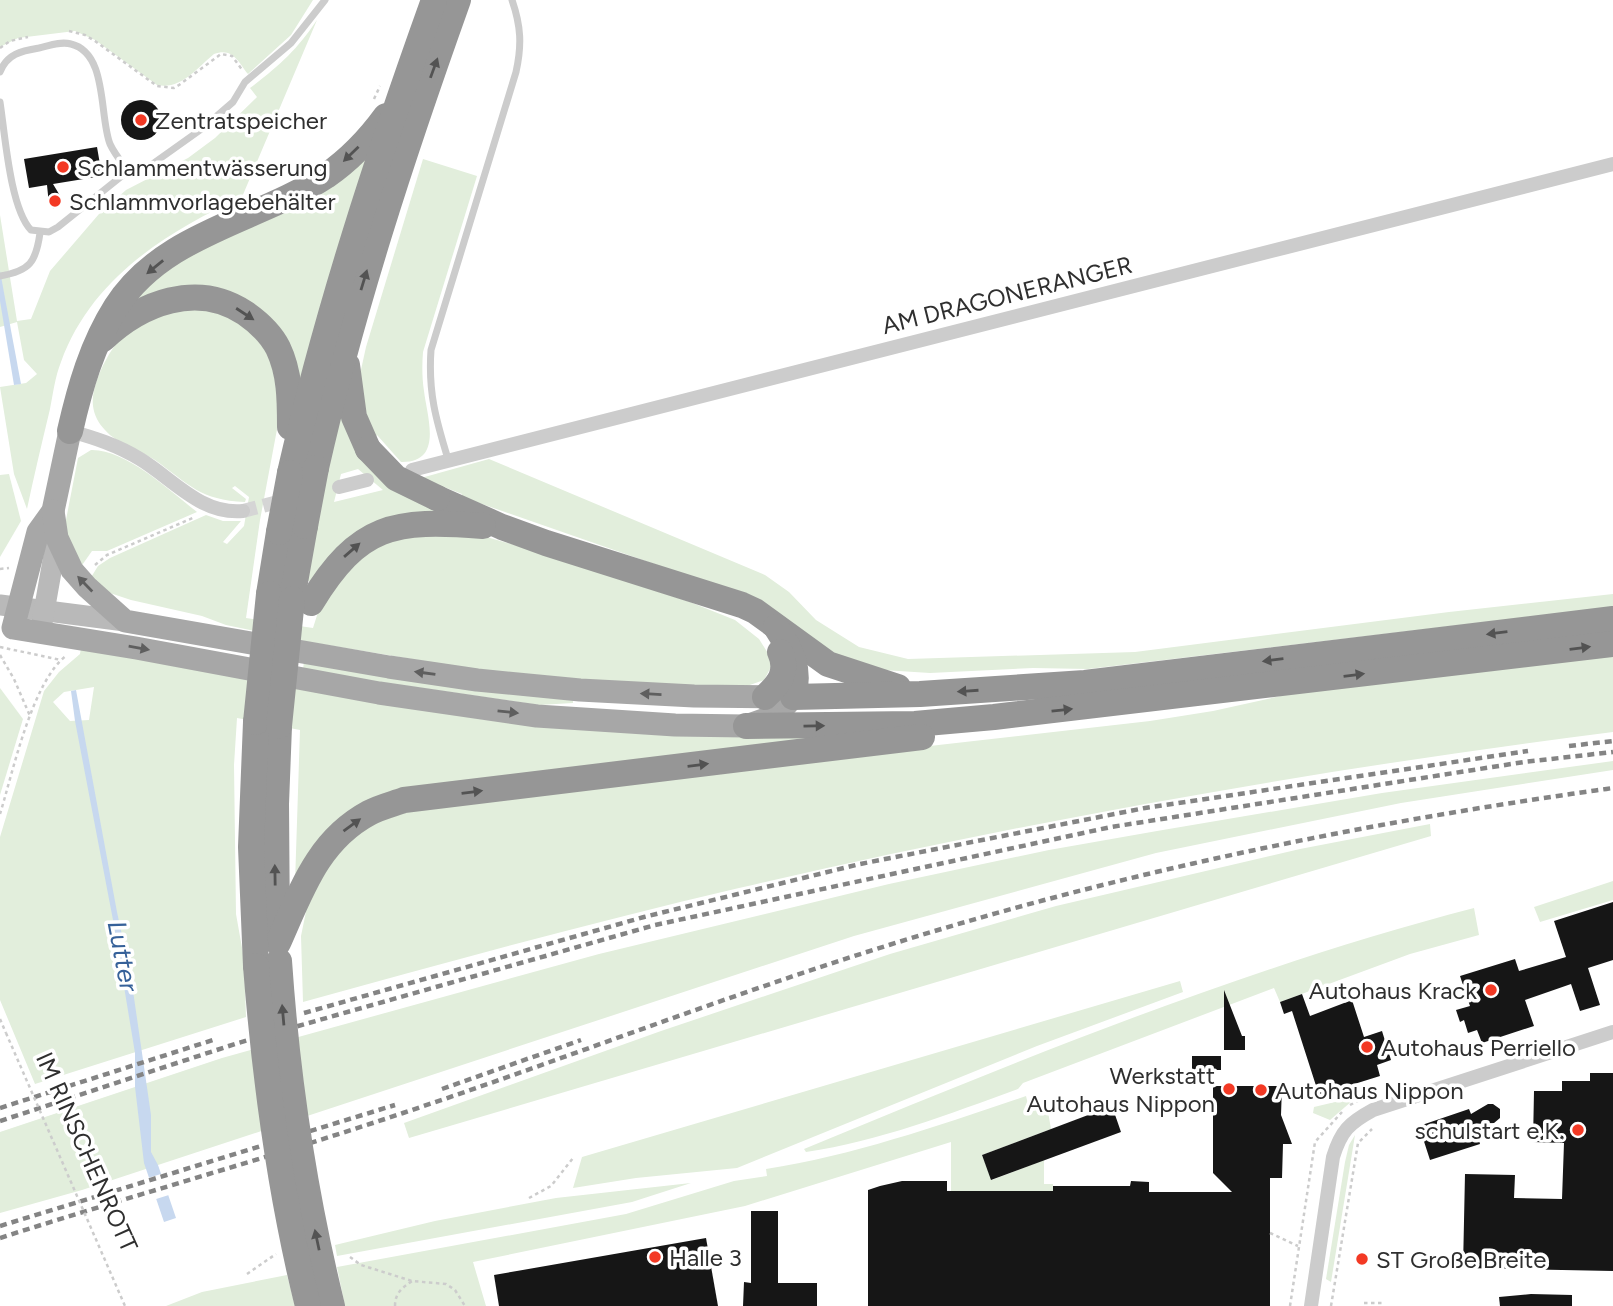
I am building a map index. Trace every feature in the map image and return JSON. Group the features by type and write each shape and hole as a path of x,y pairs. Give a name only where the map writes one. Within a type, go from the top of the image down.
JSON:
{"highway":[{"path":"299,470 345,346 391,192 433,34 434,0"},
{"path":"70,431 85,371 117,306 128,292 171,255 210,231 326,176 349,157 379,126 396,103 433,34 458,0"},
{"path":"268,724 285,658 291,599 292,529 299,470 331,308 396,103"},
{"path":"96,346 123,323 166,300 199,297 225,303 239,310 270,336 286,368 299,470"},
{"path":"345,346 354,417 368,449 396,478 502,527 748,607 828,664 920,694"},
{"path":"332,1306 311,1215 251,847 268,724 291,599 327,577 344,557 364,540 386,530 424,523 502,527"},
{"path":"716,597 758,626 781,653 783,674 775,688 765,697"},
{"path":"776,627 796,666 793,697 920,694 1085,682 1613,619"},
{"path":"746,726 915,724 995,718 1613,644"},
{"path":"308,1306 289,1221 271,1119 271,957 320,854 344,830 370,812 404,800 896,742 936,735 995,718"}],"main road":[{"path":"70,431 53,511 57,538 65,558 82,582 125,621"},
{"path":"6,623 38,532 53,511"},
{"path":"40,633 57,538"},
{"path":"6,623 46,610 477,680 580,690 694,696 793,697"},
{"path":"6,623 40,633 149,650 379,694 479,709 606,722 746,726 778,715 793,697"}],"street":[{"name":"AM DRAGONERANGER","path":"412,470 1613,164"},
{"path":"70,431 108,442 162,473 196,500 210,507 223,511 243,510"},
{"path":"339,487 367,480"},
{"path":"1311,1306 1333,1157 1347,1126 1373,1110 1613,1032"}],"lane":[{"path":"0,102 17,203 25,224 31,230 49,232 128,171 144,170 204,128 233,102 249,79 291,43 325,0"},
{"path":"447,459 429,380 431,350 516,72 521,49 520,24 512,0"},
{"path":"0,72 5,62 22,51 63,43 73,44 87,54 97,72 110,145 128,171"},
{"path":"0,276 21,271 33,260 37,254 40,233"}],"path":[{"path":"68,31 85,35 95,41 157,86 174,88 216,57 228,54 249,79"},
{"path":"0,48 10,41 29,37"},
{"path":"82,582 90,569 107,555 194,518 210,507"},
{"path":"0,814 40,690 61,660 6,623"},
{"path":"0,655 30,716"},
{"name":"IM RINSCHENROTT","path":"0,1019 125,1306"},
{"path":"1290,1306 1315,1142 1323,1134"},
{"path":"1331,1306 1358,1143"},
{"path":"529,1198 551,1186 573,1158"},
{"path":"1270,1233 1298,1246"},
{"path":"247,1274 277,1254"},
{"path":"350,1257 361,1265 412,1281 446,1284 455,1290 465,1306"},
{"path":"396,1306 400,1289 412,1281"},
{"path":"1363,1303 1383,1303"}],"green space":[{"path":"0,0 313,0 291,35 248,74 234,56 220,52 181,81 166,86 157,85 95,40 75,31 18,38 0,47"},
{"path":"317,20 242,197 186,226 134,262 91,306 74,333 57,374 27,509 14,474 0,387 26,383 37,374 24,360 17,322 0,327 0,215 17,321 31,319 50,271 99,214 126,190 188,158 215,138 257,97 250,88 302,41"},
{"path":"370,144 301,386 265,320 148,298 131,299 176,262"},
{"path":"423,159 477,176 423,352 423,381 430,437 428,447 423,455 414,460 401,462 377,435 374,440 371,435 359,379 366,347"},
{"path":"187,305 239,319 274,360 281,408 260,520 246,618 313,628 320,606 346,569 386,541 450,532 490,538 543,553 690,602 735,620 759,639 771,658 771,667 764,680 747,686 645,685 472,669 309,642 226,625 202,616 110,593 90,579 98,566 110,558 206,515 223,521 241,521 223,542 227,544 244,526 249,497 235,486 232,488 246,499 245,502 217,498 196,490 155,460 110,435 99,422 94,409 93,397 99,375 104,363 125,334 139,324"},
{"path":"340,415 457,514 438,514 307,581","holes":["358,469 383,490 334,502 341,474"]},
{"path":"91,450 119,456 133,464 197,512 107,551 92,551 80,568 65,533 65,525 78,458"},
{"path":"489,459 765,575 789,592 816,620 859,647 908,659 1135,652 1613,594 1613,607 1088,669 1033,668 930,673 883,670 836,656 680,573 462,497 462,494 421,478"},
{"path":"9,474 21,521 0,557 0,475"},
{"path":"81,648 369,702 488,720 641,734 850,735 408,791 295,883 300,730 237,718 234,765 236,914 244,959 246,1017 35,1084 0,1000 0,837 44,691 59,672 80,654","holes":["94,687 89,720 70,721 53,702 64,692"]},
{"path":"1613,655 1613,732 1284,780 956,841 684,901 303,1002 301,936 310,892 324,866 368,825 398,812 815,759 1150,721 1213,711 1303,691"},
{"path":"304,660 573,700 573,703 539,705 303,671"},
{"path":"0,688 23,719 0,795"},
{"path":"1613,761 1613,770 1401,803 1156,853 854,936 82,1190 0,1213 0,1132 222,1058 599,954 889,884 1049,850 1157,831 1382,793"},
{"path":"1430,824 1431,836 409,1138 404,1123 661,1031 890,954 1056,906 1300,849"},
{"path":"1613,881 1613,900 1540,922 1534,907"},
{"path":"1474,908 1479,935 1410,954 1280,1002 1274,988 940,1117 861,1141 806,1152 804,1149 1135,1017 1303,958"},
{"path":"1180,981 1183,992 1037,1046 737,1168 636,1178 573,1188 582,1157"},
{"path":"1026,1096 1030,1112 1047,1106 1051,1129 982,1155 992,1180 1044,1160 1044,1184 1053,1184 1053,1191 951,1306 951,1142 745,1206 473,1262 486,1306 345,1306 337,1267 626,1214 734,1181 767,1176 766,1169 832,1156 897,1138"},
{"path":"1352,1098 1352,1101 1330,1120 1313,1113 1314,1107"},
{"path":"1355,1135 1331,1282 1326,1279 1345,1162 1349,1145"},
{"path":"691,1183 632,1202 337,1256 335,1245 435,1221 556,1198"},
{"path":"287,1275 295,1306 166,1306 202,1292"}],"water":[{"path":"0,271 21,384 14,385 0,301"},
{"name":"Lutter","path":"76,690 131,977 151,1115 151,1152 176,1218 164,1222 144,1163 135,1087 135,1053 75,721 71,691"}],"pier":[{"path":"164,1173 172,1194 153,1200 145,1179"}],"building":[{"name":"Zentratspeicher","path":"141,100 155,106 161,120 155,134 141,140 127,134 121,120 127,106"},
{"name":"Schlammentwässerung","path":"97,147 102,176 53,184 62,199 59,207 54,209 49,205 47,185 29,188 24,159"},
{"path":"1613,902 1613,960 1588,968 1600,1005 1580,1011 1571,984 1525,1000 1534,1026 1482,1043 1477,1030 1468,1033 1464,1020 1460,1022 1456,1010 1470,1006 1460,976 1515,959 1519,971 1566,957 1554,921"},
{"path":"1224,990 1242,1036 1245,1036 1245,1050 1224,1050"},
{"path":"1302,994 1310,1016 1352,1000 1364,1037 1382,1031 1391,1060 1377,1065 1380,1076 1319,1095 1292,1011 1284,1014 1280,1002"},
{"path":"1192,1056 1221,1056 1221,1070 1192,1070"},
{"path":"1590,1073 1613,1073 1613,1271 1463,1268 1465,1174 1515,1175 1514,1198 1562,1199 1564,1143 1533,1142 1534,1091 1562,1091 1562,1081 1590,1081"},
{"path":"1213,1086 1282,1086 1281,1115 1292,1144 1283,1144 1282,1178 1270,1178 1270,1306 868,1306 868,1190 880,1186 902,1181 947,1181 947,1191 1053,1191 1053,1186 1130,1186 1131,1181 1149,1182 1149,1192 1232,1192 1213,1173"},
{"path":"1488,1104 1500,1109 1500,1118 1494,1123 1474,1124 1480,1144 1430,1160 1419,1126 1469,1109 1471,1114"},
{"path":"1112,1106 1121,1132 991,1180 982,1155"},
{"path":"751,1211 778,1211 778,1283 817,1283 817,1306 743,1306 744,1282 751,1283"},
{"name":"Halle 3","path":"706,1238 718,1306 499,1306 494,1275"},
{"path":"1531,1294 1572,1295 1572,1306 1500,1306 1499,1297"}],"tunnel":[{"path":"243,511 289,499"}],"railway":[{"path":"1569,746 1613,741"},
{"path":"304,1013 644,917 860,864 1145,808 1528,751"},
{"path":"0,1121 238,1043 655,925 1111,827 1524,762 1613,752"},
{"path":"0,1238 353,1130 767,985 978,918 1157,872 1338,833 1613,788"},
{"path":"0,1108 213,1040"},
{"path":"442,1089 581,1040"},
{"path":"0,1226 395,1105"}],"place":[{"name":"Zentratspeicher","path":"141,120"},
{"name":"Schlammentwässerung","path":"63,167"},
{"name":"Schlammvorlagebehälter","path":"55,201"},
{"name":"Autohaus Krack","path":"1491,990"},
{"name":"Autohaus Perriello","path":"1367,1047"},
{"name":"Werkstatt Autohaus Nippon","path":"1229,1089"},
{"name":"Autohaus Nippon","path":"1261,1090"},
{"name":"schulstart e.K.","path":"1578,1130"},
{"name":"Halle 3","path":"655,1257"},
{"name":"ST Große Breite","path":"1362,1259"}]}
